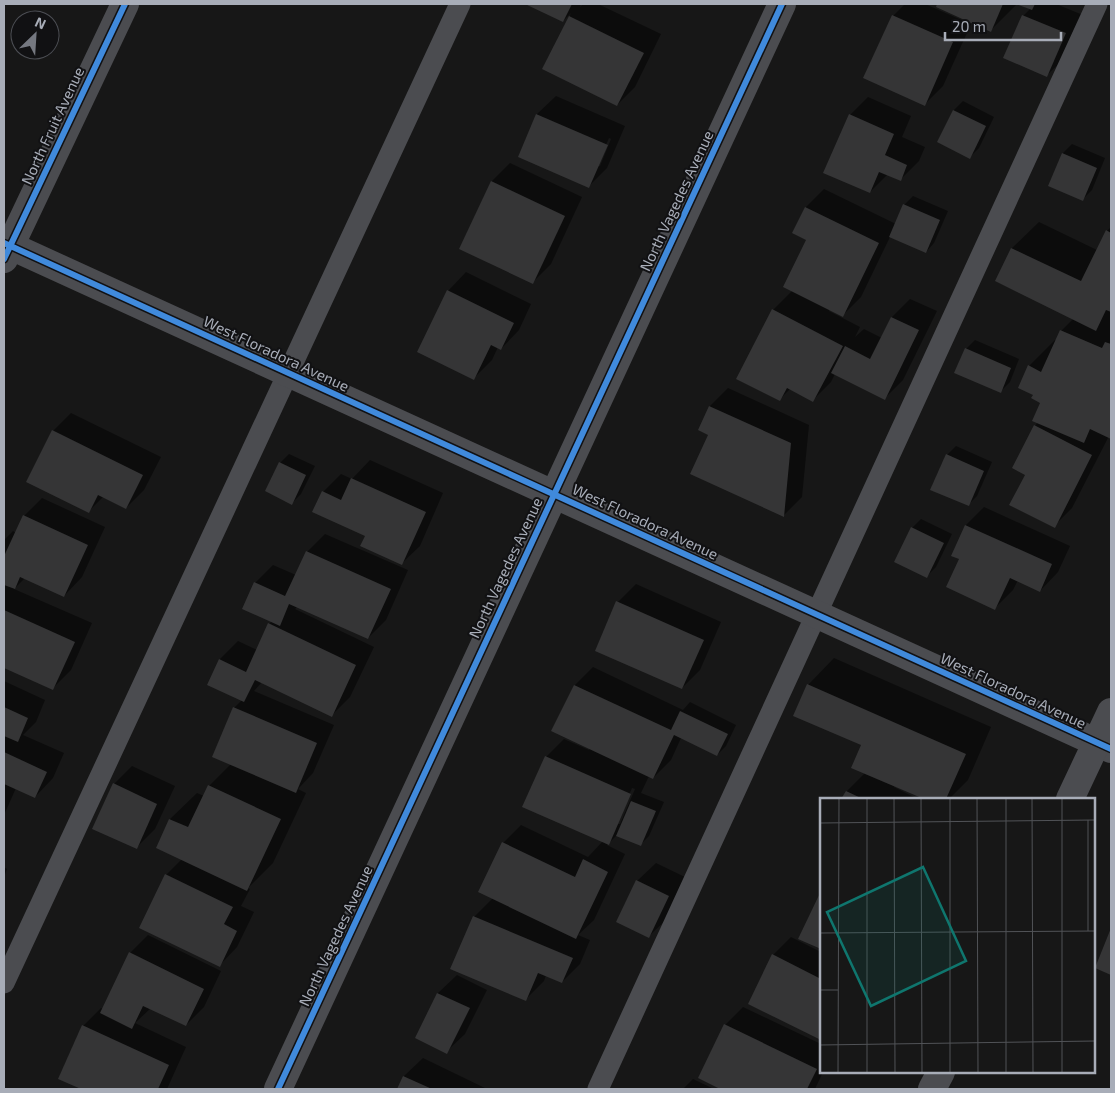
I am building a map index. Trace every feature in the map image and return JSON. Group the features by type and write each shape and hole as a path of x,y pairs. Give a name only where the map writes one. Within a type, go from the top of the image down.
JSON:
{"street":[{"name":"North Fruit Avenue","path":"6,250 125,4"},
{"name":"North Vagedes Avenue","path":"278,1089 782,4"},
{"name":"West Floradora Avenue","path":"6,250 287,373 1104,746"},
{"path":"1071,798 1104,746 1111,712"},
{"path":"932,1089 940,1073"}],"lane":[{"path":"4,983 460,4"},
{"path":"598,1089 1098,4"}],"building":[{"path":"525,4 572,4 563,22"},
{"path":"937,4 1003,4 991,32 936,7"},
{"path":"1016,4 1035,4 1032,10"},
{"path":"892,15 953,42 925,106 863,78"},
{"path":"1022,15 1066,33 1047,77 1003,58"},
{"path":"569,16 644,53 617,106 542,69"},
{"path":"953,110 986,126 970,159 937,142"},
{"path":"536,114 608,145 589,188 518,157"},
{"path":"849,114 894,134 885,155 907,165 901,181 879,172 870,193 823,173"},
{"path":"1062,153 1097,168 1083,201 1048,186"},
{"path":"491,181 565,216 533,284 459,249"},
{"path":"903,204 940,220 926,253 889,237"},
{"path":"805,207 879,243 843,317 783,287 806,240 792,233"},
{"path":"1106,230 1111,233 1111,312 1106,310 1096,331 995,281 1011,248 1081,281"},
{"path":"447,290 514,323 501,350 491,345 474,380 417,352"},
{"path":"772,309 843,346 813,402 787,388 780,401 736,379"},
{"path":"891,317 919,330 885,400 831,373 845,346 870,359"},
{"path":"1060,330 1102,348 1105,342 1111,344 1111,439 1090,429 1084,443 1032,421 1040,403 1031,398 1033,395 1018,388 1028,365 1041,372"},
{"path":"965,348 1011,368 1001,393 954,373"},
{"path":"709,406 791,443 784,517 690,474 708,435 698,430"},
{"path":"1034,425 1092,455 1055,528 1009,505 1025,475 1012,468"},
{"path":"52,430 143,475 126,509 98,495 89,513 26,482"},
{"path":"946,454 984,471 969,506 930,490"},
{"path":"279,462 306,475 292,505 265,491"},
{"path":"351,478 426,512 402,565 360,546 365,536 312,512 322,491 341,500"},
{"path":"23,515 88,545 64,597 20,577 15,589 4,585 4,553"},
{"path":"965,525 1052,564 1040,592 1010,578 995,610 946,587 959,559 951,556"},
{"path":"911,527 944,543 927,578 894,562"},
{"path":"306,551 391,589 368,639 289,604 280,626 242,609 254,582 285,596"},
{"path":"616,601 704,640 682,689 595,651"},
{"path":"4,610 75,642 53,690 4,668"},
{"path":"268,623 356,665 332,717 255,680 244,702 207,685 219,659 246,672"},
{"path":"807,684 966,754 946,798 922,798 851,768 861,745 793,716"},
{"path":"574,685 671,730 680,711 728,734 717,756 674,735 653,779 551,731"},
{"path":"4,707 28,718 18,742 4,736"},
{"path":"233,707 317,743 296,793 212,757"},
{"path":"4,752 47,772 35,798 4,784"},
{"path":"545,756 631,794 609,845 522,807"},
{"path":"113,783 157,804 137,849 92,829"},
{"path":"208,785 281,819 247,891 156,848 169,819 188,827"},
{"path":"846,791 861,798 842,798"},
{"path":"631,801 656,811 641,846 616,836"},
{"path":"502,842 575,877 583,859 608,872 576,939 478,892"},
{"path":"165,874 233,907 224,924 237,931 220,967 139,928"},
{"path":"636,880 669,896 649,938 616,922"},
{"path":"820,893 820,949 798,939"},
{"path":"473,916 573,958 562,983 538,973 526,1001 450,969"},
{"path":"1111,928 1111,975 1095,968"},
{"path":"129,952 204,989 186,1026 143,1006 132,1029 100,1013"},
{"path":"772,954 820,978 820,1040 748,1004"},
{"path":"437,993 470,1008 447,1054 415,1038"},
{"path":"724,1024 817,1069 807,1089 720,1089 698,1078"},
{"path":"82,1025 169,1065 158,1089 81,1089 58,1079"},
{"path":"403,1076 432,1089 397,1089"}],"cycle path":[{"path":"4,259 125,4"},
{"path":"278,1089 782,4"},
{"path":"4,243 1111,749"}]}
